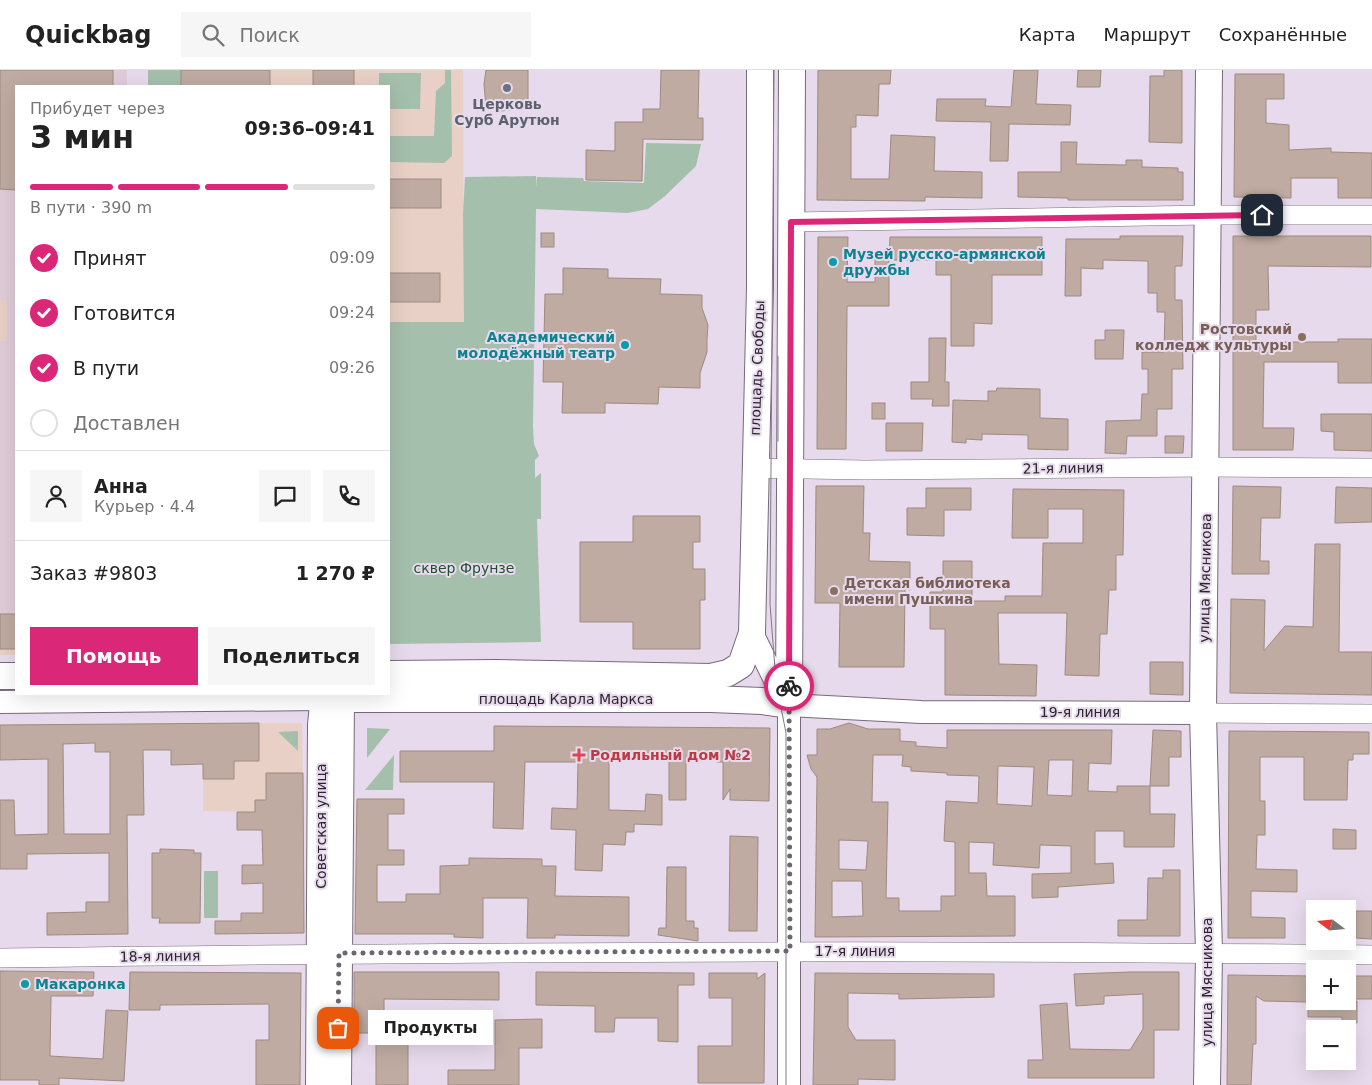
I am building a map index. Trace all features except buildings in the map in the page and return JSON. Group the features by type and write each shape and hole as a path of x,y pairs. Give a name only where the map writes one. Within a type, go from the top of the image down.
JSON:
{"main road":[{"name":"площадь Свободы","path":"741,665 752,633 754,468 760,287 760,70"},
{"path":"789,705 792,70"},
{"name":"улица Мясникова","path":"1207,1085 1209,953 1204,712 1209,70"},
{"name":"площадь Карла Маркса","path":"390,674 496,673 711,677 728,673 741,665"},
{"path":"0,676 15,676"},
{"name":"площадь Карла Маркса","path":"332,696 711,699 762,701 789,705"},
{"name":"Советская улица","path":"319,1085 329,953 332,696"},
{"name":"Советская улица","path":"329,953 338,1085"}],"street":[{"path":"791,222 1207,215 1372,216"},
{"name":"21-я линия","path":"754,468 1372,468"},
{"path":"752,633 789,705 789,1085"},
{"name":"площадь Карла Маркса","path":"0,702 332,696"},
{"name":"19-я линия","path":"789,705 921,712 1372,714"},
{"name":"17-я линия","path":"329,953 790,951 1372,955"},
{"name":"18-я линия","path":"0,958 329,953"}],"shaded area":[{"path":"0,70 127,70 127,85 15,85 15,614 0,614 0,341 7,341 7,300 0,299"},
{"path":"181,70 463,70 464,322 390,322 390,85 181,85"},
{"path":"0,299 7,299 7,341 0,341"},
{"path":"0,614 15,614 15,655 0,655"},
{"path":"203,723 302,723 303,812 203,811"}],"green space":[{"path":"148,70 181,70 181,85 148,85"},
{"path":"445,70 451,70 452,156 444,163 390,162 390,136 434,136 436,91 445,83"},
{"path":"379,73 421,73 420,109 390,109 390,85 379,85"},
{"name":"сквер Фрунзе","path":"646,143 701,144 696,166 665,196 648,209 628,213 536,209 533,427 534,444 539,456 535,460 535,478 541,473 541,519 537,519 541,642 390,644 390,322 464,322 463,214 465,177 536,176 537,187 537,177 583,178 584,181 644,183"},
{"path":"367,728 390,729 367,758"},
{"path":"298,731 298,751 278,732"},
{"path":"394,755 393,790 365,790"},
{"path":"204,871 218,871 218,918 204,918"}],"tram line":[{"path":"774,70 770,604 776,682 786,733 786,1085"},
{"path":"778,356 778,441"}],"way so far":[{"path":"338,1028 339,953 790,951 789,686"}],"place":[{"name":"Церковь Сурб Арутюн","path":"507,88"},
{"name":"Музей русско-армянской дружбы","path":"833,262"},
{"name":"Ростовский колледж культуры","path":"1302,337"},
{"name":"Академический молодёжный театр","path":"625,345"},
{"name":"Детская библиотека имени Пушкина","path":"834,591"},
{"name":"Родильный дом №2","path":"579,755"},
{"name":"Макаронка","path":"25,984"},
{"name":"Продукты","path":"338,1028"}],"route":[{"path":"789,686 791,222 1262,215"}]}
